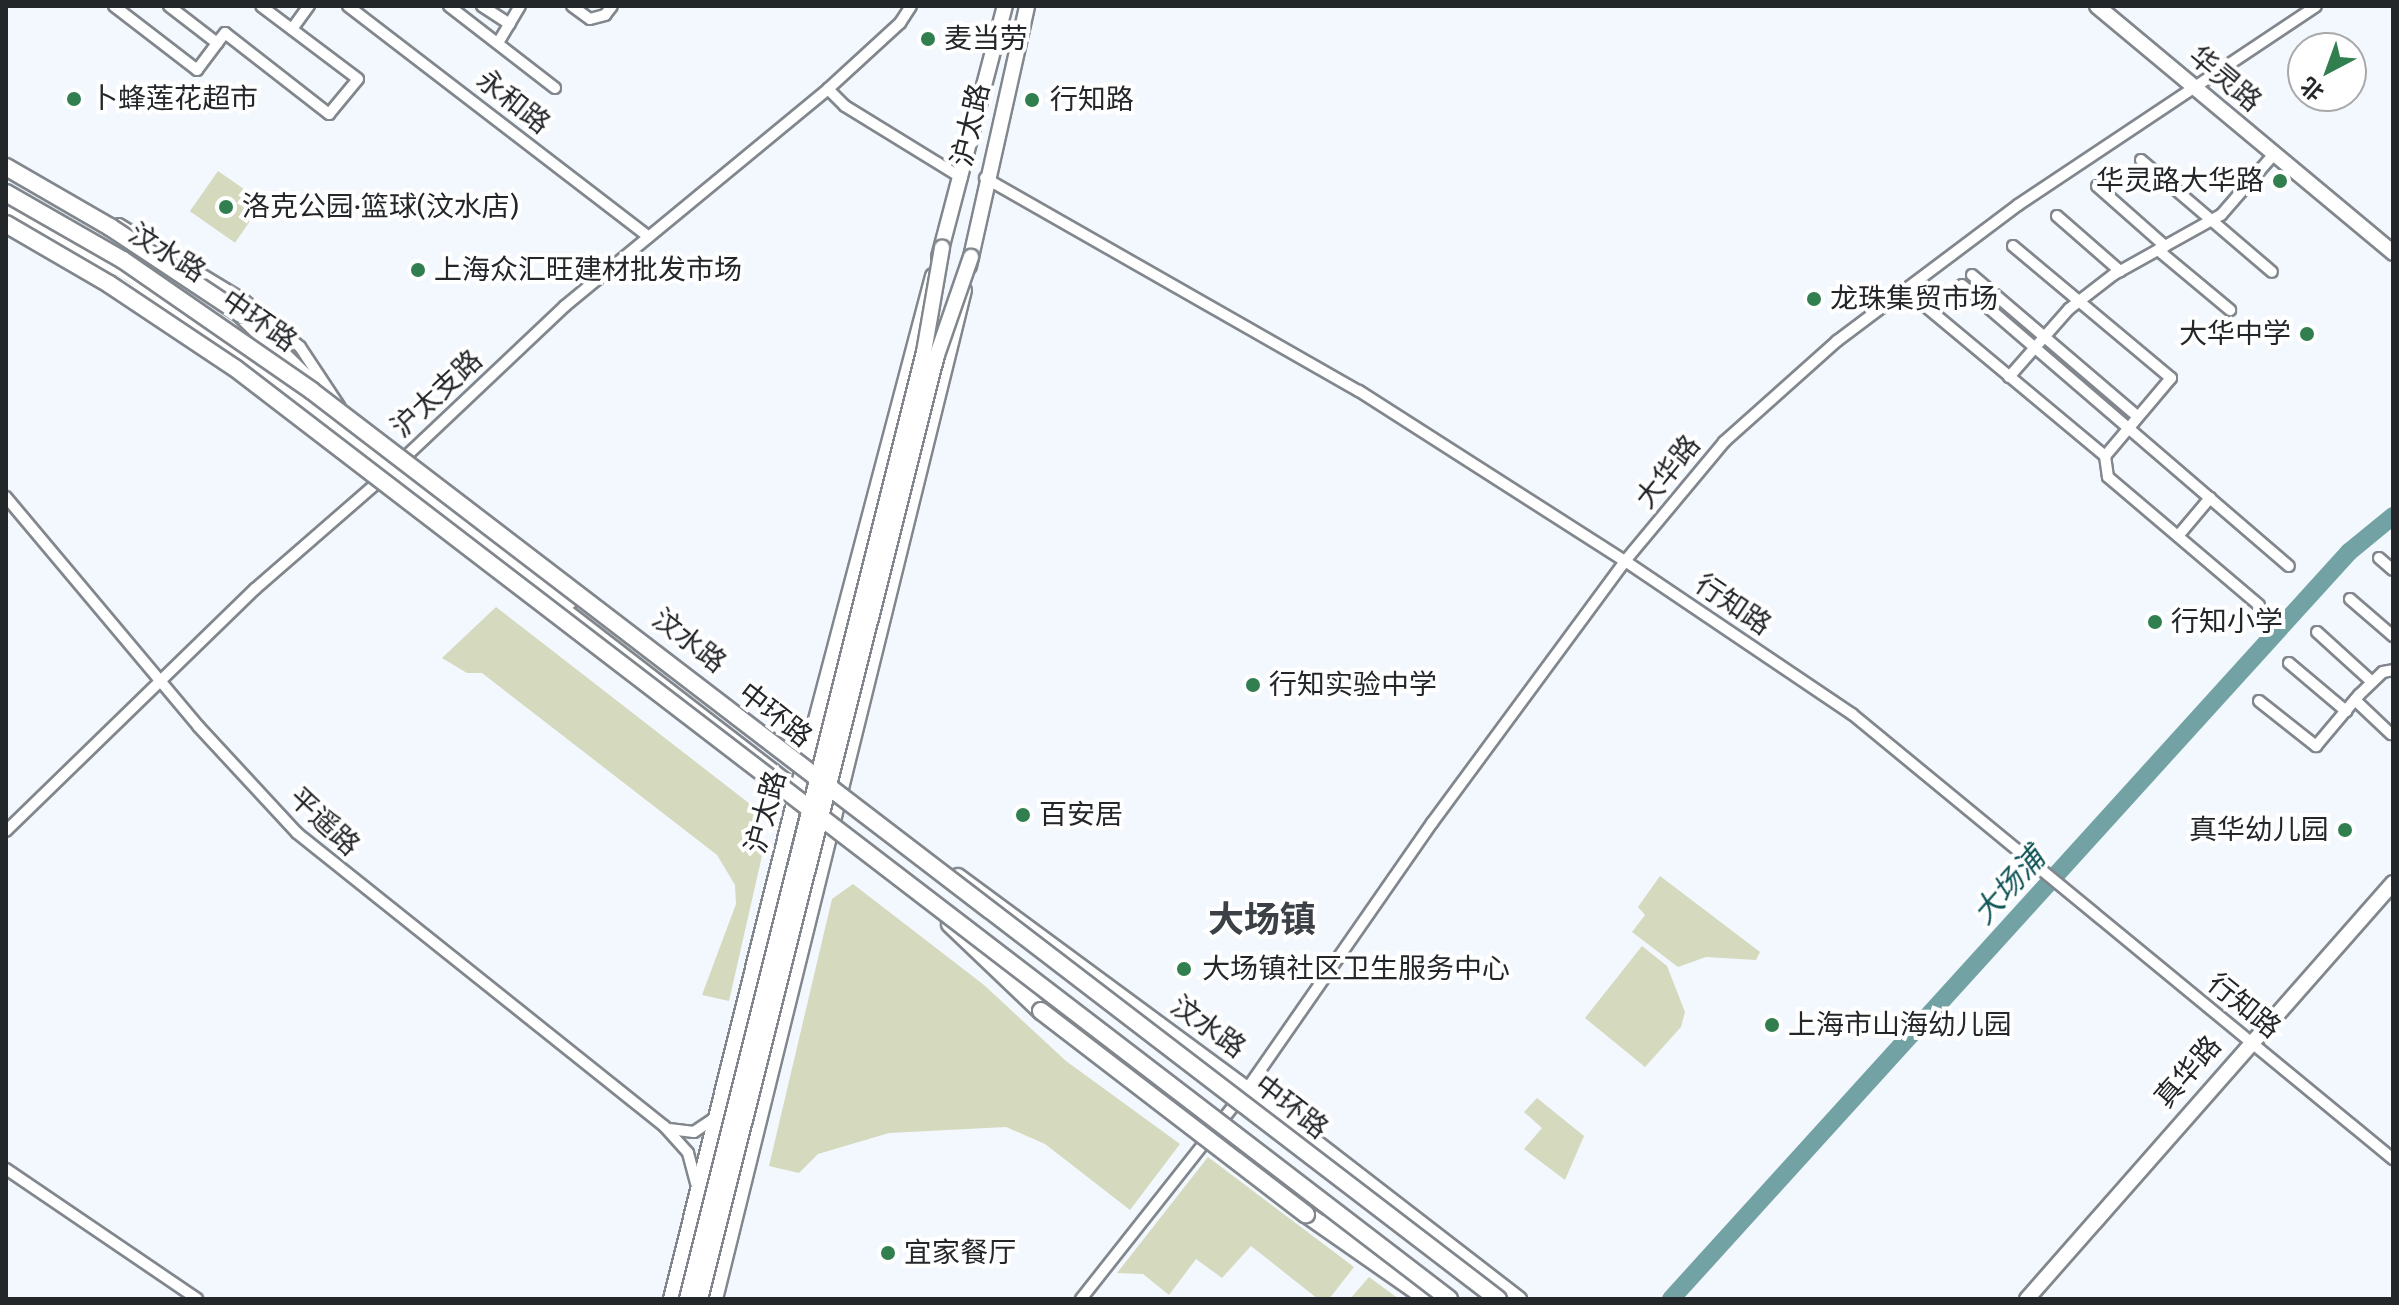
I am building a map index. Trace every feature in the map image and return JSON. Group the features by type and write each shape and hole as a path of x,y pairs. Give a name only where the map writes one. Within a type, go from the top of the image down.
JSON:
{"highway":[{"path":"14,168 122,234 241,314 315,387"},
{"name":"中环路","path":"9,194 123,260 312,391 1498,1299"},
{"name":"中环路","path":"6,227 109,284 247,377 1449,1299"},
{"path":"949,923 1041,1011 1306,1214 1430,1299"}],"main road":[{"name":"沪太路","path":"671,1299 911,348 962,178 1005,6"},
{"name":"沪太路","path":"715,1299 951,358 985,178 1027,6"},
{"name":"华灵路","path":"2097,6 2393,253"},
{"name":"汶水路","path":"9,194 44,225 134,277 232,349 386,475"},
{"name":"汶水路","path":"9,194 126,256 275,357 806,764 1247,1089 1519,1299"},
{"name":"汶水路","path":"6,215 123,282 386,475 798,790"},
{"name":"汶水路","path":"6,227 195,347 548,586 687,693 798,790 830,831 1218,1128 1430,1299"},
{"name":"沪太路","path":"687,1299 924,352 942,248"},
{"name":"沪太路","path":"700,1299 937,355 971,257"},
{"path":"232,349 275,357"},
{"path":"548,586 590,598"},
{"path":"658,651 687,693"},
{"name":"真华路","path":"2027,1299 2249,1040 2393,883"}],"street":[{"path":"114,6 197,70 225,33 329,114 358,79 261,6"},
{"path":"169,6 217,43"},
{"path":"292,29 309,6"},
{"name":"永和路","path":"348,6 649,237"},
{"path":"449,6 555,88"},
{"path":"482,6 510,24"},
{"path":"498,43 520,6"},
{"path":"572,6 590,19 605,15 612,6"},
{"name":"沪太支路","path":"6,831 160,679 386,475 565,306 828,89 900,23 911,6"},
{"name":"大华路","path":"1081,1299 1247,1089 1432,823 1625,561 1724,442 1781,387 2018,205 2316,6"},
{"path":"828,89 845,106 962,178"},
{"path":"2009,377 2079,300 2120,271 2211,221 2274,154"},
{"path":"6,159 14,168 244,300 300,347 339,406"},
{"path":"2141,160 2272,272"},
{"path":"6,174 14,168"},
{"name":"行知路","path":"985,178 1276,341 1625,561 1852,714 2393,1159"},
{"path":"2097,186 2230,310"},
{"path":"2057,216 2120,271"},
{"path":"2013,246 2171,378 2105,456"},
{"path":"1972,275 2138,417"},
{"path":"1962,285 2289,566"},
{"path":"1913,296 2105,456 2108,477 2259,605"},
{"name":"平遥路","path":"6,497 246,779 323,856 664,1126 688,1153 698,1191"},
{"path":"2178,536 2210,498"},
{"path":"2379,558 2393,570"},
{"path":"2350,599 2393,636"},
{"path":"2317,632 2372,682"},
{"path":"2289,663 2346,711"},
{"path":"2259,701 2316,746 2372,682 2393,670"},
{"path":"2355,700 2391,734"},
{"path":"664,1126 690,1133 717,1116"},
{"path":"6,1169 197,1299"}],"green space":[{"name":"洛克公园·篮球(汶水店)","path":"218,171 263,203 235,243 190,211"},
{"path":"496,607 750,804 764,847 729,1001 702,995 736,904 735,885 717,855 482,673 467,673 442,658"},
{"path":"1660,876 1760,952 1756,960 1706,957 1678,967 1632,932 1645,915 1638,907"},
{"path":"853,884 984,985 1066,1061 1180,1144 1130,1210 1045,1144 1006,1127 889,1133 818,1154 799,1173 769,1166 832,899"},
{"path":"1642,946 1667,966 1685,1012 1681,1027 1645,1067 1585,1018"},
{"path":"1537,1098 1584,1136 1565,1180 1524,1149 1542,1128 1524,1112"},
{"path":"1208,1157 1354,1267 1329,1299 1318,1299 1251,1246 1222,1278 1196,1259 1169,1295 1143,1274 1117,1273"},
{"path":"1369,1277 1399,1299 1350,1299"}],"waterway":[{"name":"大场浦","path":"1671,1299 2349,552 2393,516"}],"place":[{"name":"麦当劳","path":"928,39"},
{"name":"卜蜂莲花超市","path":"74,99"},
{"name":"行知路","path":"1032,100"},
{"name":"华灵路大华路","path":"2280,181"},
{"name":"洛克公园·篮球(汶水店)","path":"226,207"},
{"name":"上海众汇旺建材批发市场","path":"418,270"},
{"name":"龙珠集贸市场","path":"1814,299"},
{"name":"大华中学","path":"2307,334"},
{"name":"行知小学","path":"2155,622"},
{"name":"行知实验中学","path":"1253,685"},
{"name":"百安居","path":"1023,815"},
{"name":"真华幼儿园","path":"2345,830"},
{"name":"大场镇社区卫生服务中心","path":"1184,969"},
{"name":"上海市山海幼儿园","path":"1772,1025"},
{"name":"宜家餐厅","path":"888,1253"}],"district":[{"name":"大场镇","path":"1262,921"}]}
